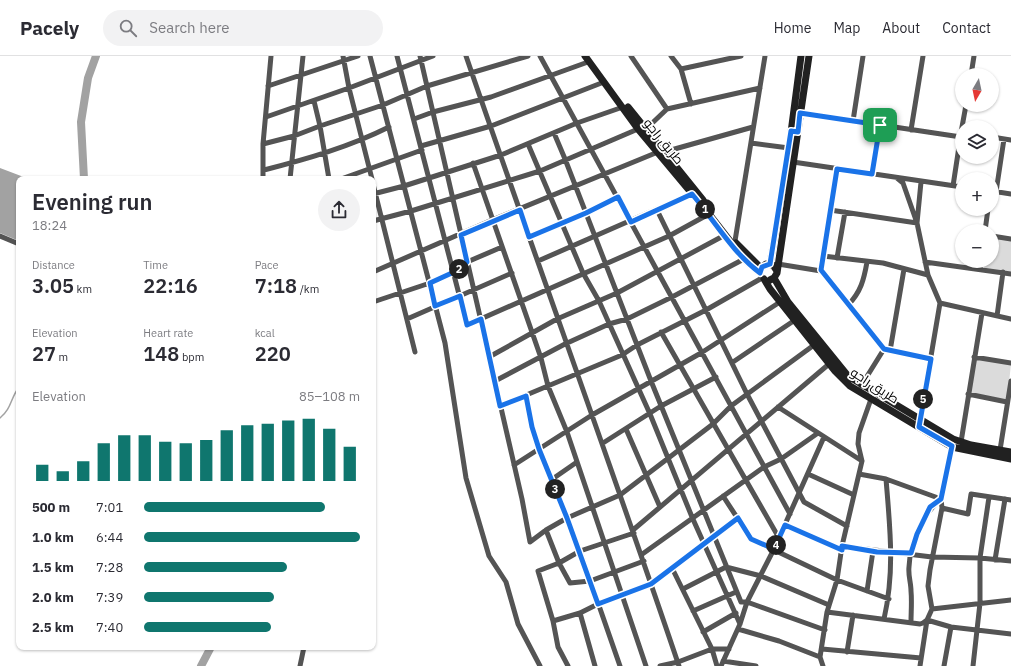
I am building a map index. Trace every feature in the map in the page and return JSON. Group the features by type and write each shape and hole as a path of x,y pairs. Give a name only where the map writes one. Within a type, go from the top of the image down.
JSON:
{"main road":[{"path":"786,189 793,162 794,131 801,56"},
{"path":"775,269 764,265 762,275 769,280 775,269 786,189 789,148 800,113 809,56"},
{"name":"طريق راجو","path":"588,58 623,107 735,241 762,275 780,302 844,382 860,388 920,424 952,446 1011,459"},
{"name":"طريق راجو","path":"588,58 642,129"},
{"name":"طريق راجو","path":"661,152 692,194 744,259 762,275"},
{"name":"طريق راجو","path":"775,269 788,302 848,376 871,399 920,424 961,442 1011,452"}],"street":[{"path":"263,176 263,144 271,56"},
{"path":"290,176 303,56"},
{"path":"268,86 300,76 343,59 358,56"},
{"path":"370,56 445,343 466,478 489,556 506,582 518,624 540,666"},
{"path":"397,56 467,325 669,236 709,214"},
{"path":"266,117 376,78 421,58 433,56"},
{"path":"466,56 538,261 565,344 603,442 678,664"},
{"path":"263,144 294,136 383,105 427,86 472,74 528,56"},
{"path":"540,56 659,271 701,352 790,514"},
{"path":"630,56 667,109"},
{"path":"671,56 682,69 691,104"},
{"path":"682,69 729,57 741,56"},
{"path":"735,241 765,56"},
{"path":"853,121 863,56"},
{"path":"911,130 923,56"},
{"path":"972,68 974,56"},
{"path":"421,58 514,465 530,542 546,530 567,518 620,495 667,457 713,424 731,406 814,345"},
{"path":"414,120 433,112 491,97 550,76 588,58"},
{"path":"343,59 371,176"},
{"path":"349,176 396,159 440,140 491,126 604,82"},
{"path":"376,220 540,171 565,158 591,150 642,129 667,109 760,88"},
{"path":"314,101 329,176"},
{"path":"376,193 501,155 577,123 623,107"},
{"path":"800,113 911,130 955,131"},
{"path":"872,174 880,125"},
{"path":"264,170 362,141 389,127"},
{"path":"376,271 446,242 492,220 661,152 753,127"},
{"path":"554,133 702,511 741,602 748,602 825,630"},
{"path":"999,138 1011,140"},
{"path":"998,172 1004,139"},
{"path":"751,143 789,148"},
{"path":"528,144 583,273 599,301 622,355 650,414 692,517 736,613 739,626"},
{"path":"793,162 955,187"},
{"path":"473,164 522,301 541,358 548,386 567,432 616,572 646,666"},
{"path":"952,186 956,164"},
{"path":"837,169 821,270 884,349 931,359"},
{"path":"897,178 903,183 917,223 928,275 940,303 920,424"},
{"path":"917,223 921,182"},
{"path":"999,193 1011,194"},
{"path":"538,261 572,248 692,194"},
{"path":"529,237 563,224 618,197"},
{"path":"376,200 415,352"},
{"path":"657,210 720,339 733,362 747,394 804,502 847,526"},
{"path":"830,210 917,223"},
{"path":"838,258 845,212"},
{"path":"489,357 557,319 617,293 725,235"},
{"path":"0,236 16,243"},
{"path":"999,237 1011,239"},
{"path":"376,301 430,283 454,272 467,262 502,248"},
{"path":"823,256 883,263 928,275"},
{"path":"495,381 565,344 672,297 744,259"},
{"path":"848,305 858,295 863,283 867,262"},
{"path":"925,262 1011,274"},
{"path":"775,269 821,270"},
{"path":"890,351 904,269"},
{"path":"997,316 1003,272"},
{"path":"407,318 512,273"},
{"path":"500,406 622,355 661,332 706,310 762,275"},
{"path":"514,465 592,415 701,352 780,302"},
{"path":"940,303 1011,319"},
{"path":"961,442 982,313"},
{"path":"733,362 795,320"},
{"path":"661,332 779,538"},
{"path":"860,388 884,349"},
{"path":"974,357 1011,363"},
{"path":"568,666 558,647 553,621 538,571 558,563 580,551 633,532 660,507 829,364"},
{"path":"603,442 661,406 716,377"},
{"path":"1000,450 1011,381"},
{"path":"968,394 1008,402"},
{"path":"526,396 532,427 539,449 580,551 620,666"},
{"path":"823,666 820,657 827,612 837,580 842,548 862,461 858,444 859,433 871,399"},
{"path":"778,407 824,438 862,461"},
{"path":"626,429 660,507"},
{"path":"641,555 692,517 764,467 781,459 818,433"},
{"path":"756,666 722,663 748,602 774,549 824,438"},
{"path":"920,666 927,620 932,609 928,586 932,557 942,508 941,499 952,446"},
{"path":"551,480 577,462"},
{"path":"808,474 854,495"},
{"path":"859,474 886,479 941,499"},
{"path":"884,619 889,599 892,553 886,479"},
{"path":"942,508 968,514 971,494 1011,500"},
{"path":"723,496 751,539 837,580 889,599"},
{"path":"973,666 980,603 980,558 989,497"},
{"path":"911,622 909,567 911,553 917,534 930,507 941,499"},
{"path":"995,560 1005,499"},
{"path":"553,621 580,613 622,594 651,584 738,518"},
{"path":"785,525 842,548 892,553 911,553 932,557 980,558 1011,561"},
{"path":"546,530 558,563 570,584 590,582 644,561"},
{"path":"867,591 873,551"},
{"path":"683,589 726,567 761,576 830,605"},
{"path":"672,568 712,649 717,666"},
{"path":"693,611 736,592"},
{"path":"932,609 1011,600"},
{"path":"827,612 923,624 927,620"},
{"path":"580,613 595,666"},
{"path":"703,632 736,613"},
{"path":"847,652 853,615"},
{"path":"927,620 951,627 1011,634"},
{"path":"739,626 820,657"},
{"path":"944,666 951,627"},
{"path":"660,666 678,664 712,649 728,649"},
{"path":"822,649 921,658"},
{"path":"300,666 303,650"}],"shaded area":[{"path":"0,168 21,176 16,176 16,240 0,233"},
{"path":"999,239 1011,240 1011,275 983,271 983,268 999,268"},
{"path":"975,358 1011,364 1007,401 969,394"}],"waterway":[{"path":"84,176 81,122 88,78 96,56"},
{"path":"0,418 7,411 16,392"},
{"path":"201,666 209,650"}],"route":[{"path":"800,113 880,125 872,174 837,169 821,270 884,349 931,359 919,427 952,446 941,499 930,507 917,534 911,553 877,552 842,546 842,550 785,525 774,549 751,539 738,518 651,584 598,604 580,551 539,449 532,427 526,396 500,406 481,319 467,325 460,296 435,306 430,283 454,272 467,262 461,235 492,220 520,210 529,237 563,224 618,197 631,222 692,194 749,265 760,273 762,267 766,264 770,264 791,131 798,132 800,113"}]}
